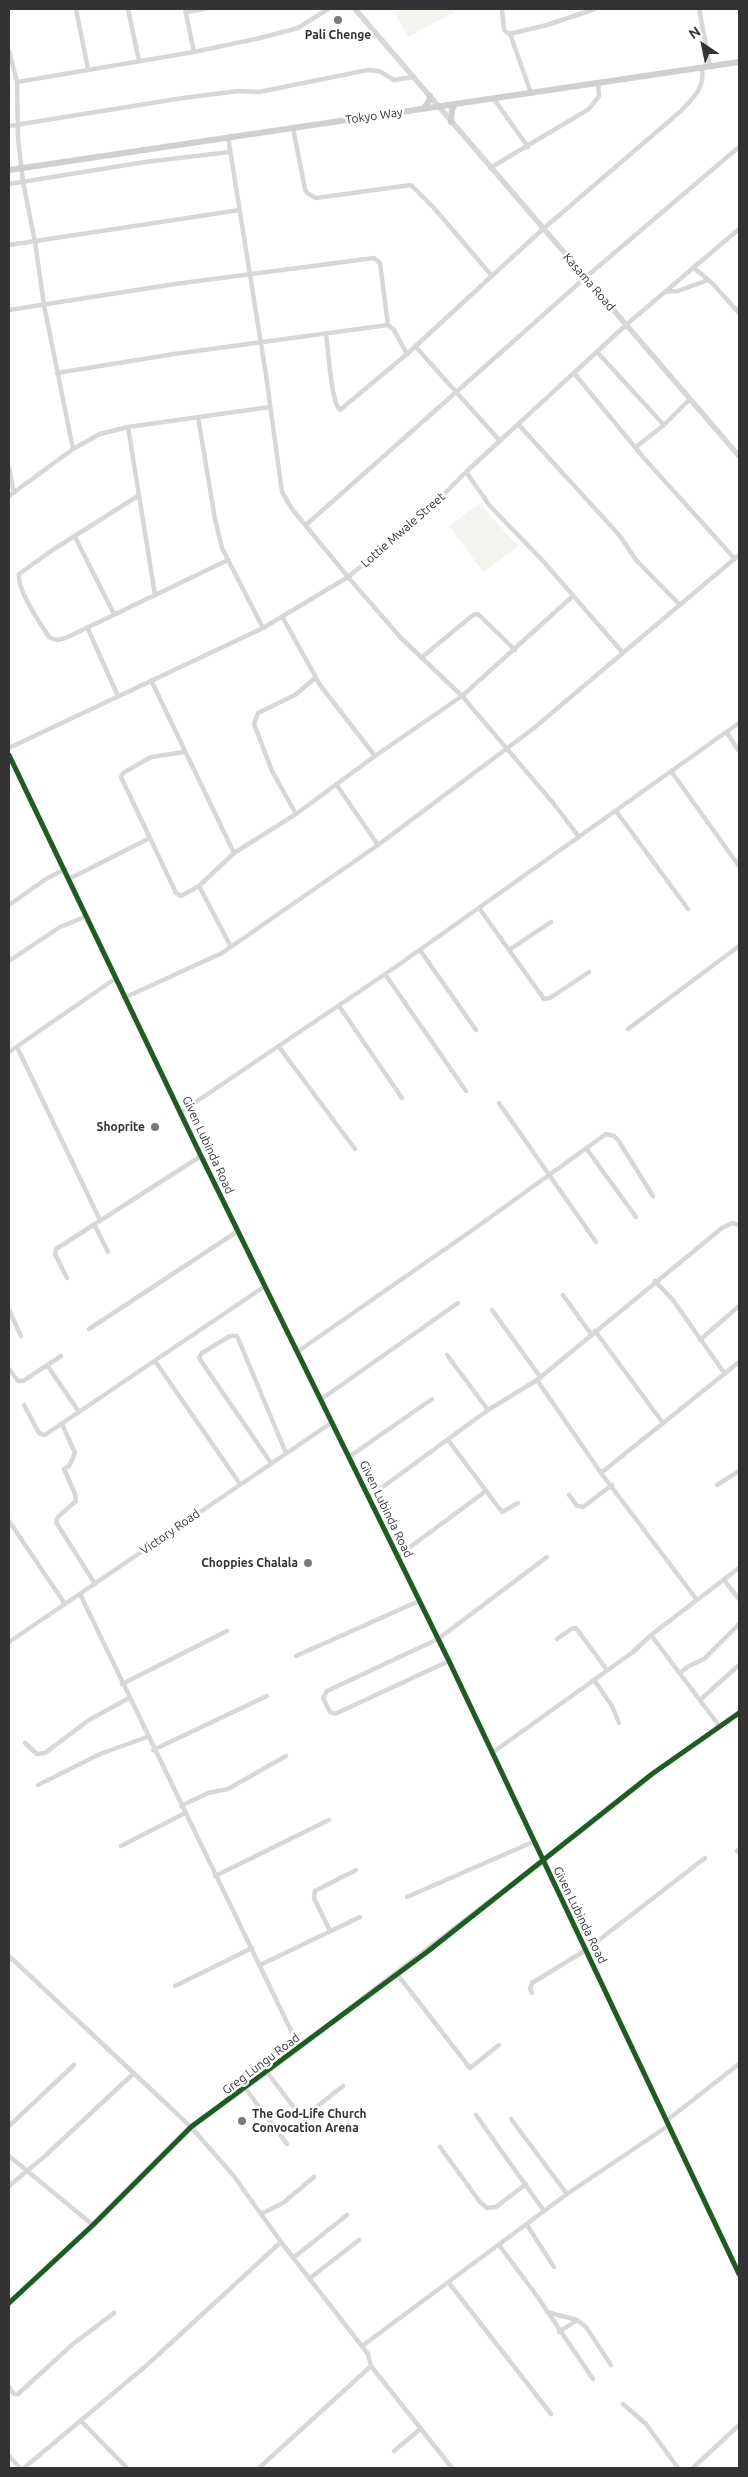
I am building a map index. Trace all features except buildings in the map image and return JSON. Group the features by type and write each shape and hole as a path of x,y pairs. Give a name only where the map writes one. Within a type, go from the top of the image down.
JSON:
{"main road":[{"name":"Tokyo Way","path":"9,170 739,62"},
{"path":"422,109 426,106 430,96"},
{"path":"451,122 452,109 456,104"}],"street":[{"path":"76,9 88,69"},
{"path":"128,9 139,61"},
{"path":"194,52 185,11 205,9"},
{"path":"17,82 194,52 298,28 328,9"},
{"name":"Kasama Road","path":"355,9 739,456"},
{"path":"502,9 504,30 510,34 531,93"},
{"path":"510,34 547,25 595,9"},
{"path":"699,9 710,66"},
{"path":"9,51 17,82 17,125 23,182 35,242 44,304 73,449"},
{"path":"326,333 334,391 339,410 350,404 543,229 681,111 702,84 702,68"},
{"path":"9,126 183,98 240,91 260,92 368,70 379,71 394,80 414,77"},
{"path":"490,168 589,109 599,96 598,83"},
{"path":"494,99 528,147"},
{"path":"293,128 306,189 311,196 316,198 411,185 492,276"},
{"path":"228,137 261,341 282,492 292,509 348,577 421,658 462,696 579,836"},
{"path":"306,525 457,394 586,278 739,147"},
{"path":"9,184 230,152"},
{"path":"111,154 113,168"},
{"path":"9,245 240,210"},
{"name":"Lottie Mwale Street","path":"9,748 283,618 348,577 422,517 500,440 598,353 626,325 739,228"},
{"path":"9,310 250,274 374,258 380,263 388,325 394,330 407,354"},
{"path":"694,268 739,313"},
{"path":"665,292 678,291 708,280"},
{"path":"57,373 261,341 388,325"},
{"path":"415,346 500,440"},
{"path":"598,353 664,425"},
{"path":"126,997 231,948 378,845 506,750 737,557 636,447 574,373"},
{"path":"636,447 664,425 690,399"},
{"path":"9,496 73,449 100,434 128,427 270,407"},
{"path":"198,417 215,519 222,548 263,628"},
{"path":"518,424 620,536 636,560 680,605"},
{"path":"128,427 155,595"},
{"path":"9,468 14,493"},
{"path":"466,472 490,506 543,561 623,653"},
{"path":"138,496 19,574 18,580 32,608 49,637 53,640 58,641 228,560"},
{"path":"75,537 114,614"},
{"path":"185,752 151,756 121,777 177,894 184,896 199,886 234,853 296,814 375,756 462,696 573,596"},
{"path":"421,658 473,614 478,614 515,650"},
{"path":"283,618 315,678 375,756"},
{"path":"87,627 118,696"},
{"path":"296,814 272,771 254,724 258,713 295,695 315,678"},
{"path":"151,680 234,853"},
{"path":"181,1112 420,950 739,723"},
{"path":"726,733 739,751"},
{"name":"Given Lubinda Road","path":"9,755 296,1352 370,1497 449,1661 739,2274"},
{"path":"671,771 739,866"},
{"path":"336,784 378,845"},
{"path":"616,811 688,909"},
{"path":"70,879 150,838"},
{"path":"9,905 46,879 65,869"},
{"path":"199,886 231,948"},
{"path":"479,908 544,999 550,998 589,972"},
{"path":"9,961 60,926 87,916"},
{"path":"509,950 551,922"},
{"path":"628,1029 739,946"},
{"path":"420,950 476,1030"},
{"path":"385,974 466,1091"},
{"path":"9,1052 116,978"},
{"path":"339,1006 402,1098"},
{"path":"279,1046 355,1149"},
{"path":"17,1047 100,1220"},
{"path":"499,1103 596,1242"},
{"path":"296,1352 606,1134 614,1136 653,1196"},
{"path":"586,1148 636,1217"},
{"path":"67,1278 56,1254 56,1249 201,1156"},
{"path":"94,1224 108,1252"},
{"path":"370,1497 488,1410 539,1379 593,1332 722,1228 732,1224 739,1225"},
{"path":"89,1329 238,1231"},
{"path":"656,1281 673,1300 725,1374"},
{"path":"24,1405 42,1436 265,1286"},
{"path":"564,1295 663,1423"},
{"path":"320,1400 458,1303"},
{"path":"700,1340 739,1306"},
{"path":"9,1310 21,1336"},
{"path":"492,1310 602,1473 697,1600"},
{"path":"271,1463 200,1361 199,1357 202,1353 230,1336 237,1336 286,1453"},
{"path":"447,1355 488,1410"},
{"path":"9,1368 21,1382 61,1356"},
{"path":"155,1361 240,1484"},
{"path":"602,1473 739,1362"},
{"path":"47,1365 79,1412"},
{"path":"350,1457 432,1399"},
{"name":"Victory Road","path":"9,1642 331,1423"},
{"path":"62,1424 75,1453 69,1466 64,1469 76,1501 58,1517 56,1522 95,1584"},
{"path":"448,1440 502,1512 518,1503"},
{"path":"717,1485 739,1471"},
{"path":"569,1495 578,1506 583,1507 612,1485"},
{"path":"398,1556 486,1491"},
{"path":"9,1521 65,1604"},
{"path":"449,1661 335,1714 330,1712 323,1695 327,1691 438,1639 547,1556"},
{"path":"492,1753 608,1670 651,1634 739,1568"},
{"path":"724,1580 739,1599"},
{"path":"80,1594 153,1750 260,1964 299,2047"},
{"path":"296,1656 419,1601"},
{"path":"681,1672 704,1659 739,1624"},
{"path":"557,1639 571,1629 576,1628 608,1670"},
{"path":"122,1684 227,1631"},
{"path":"651,1634 702,1699 720,1727"},
{"path":"702,1699 739,1665"},
{"path":"594,1680 612,1706 618,1723"},
{"path":"153,1750 267,1696"},
{"path":"25,1743 37,1754 44,1752 89,1720 129,1698"},
{"path":"543,1861 652,1774 739,1713"},
{"path":"38,1785 100,1754 147,1737"},
{"path":"181,1806 208,1793 228,1788 286,1756"},
{"path":"121,1846 185,1814"},
{"path":"215,1876 329,1820"},
{"path":"407,1897 533,1842"},
{"path":"532,1993 530,1989 532,1983 586,1950 705,1858"},
{"name":"Greg Lungu Road","path":"9,2303 93,2225 191,2127 398,1974 543,1861"},
{"path":"330,1931 314,1898 314,1891 356,1870"},
{"path":"260,1964 360,1917"},
{"path":"175,1986 252,1948"},
{"path":"9,1956 191,2127 233,2175 293,2258 362,2346 371,2359 371,2366 419,2430 452,2468"},
{"path":"398,1974 470,2068 499,2045"},
{"path":"362,2346 567,2194 667,2124 739,2064"},
{"path":"9,2126 74,2065"},
{"path":"267,2072 310,2132"},
{"path":"9,2186 25,2170 40,2160 134,2073"},
{"path":"301,2117 343,2086"},
{"path":"246,2088 287,2144"},
{"path":"476,2115 544,2211"},
{"path":"512,2119 567,2194"},
{"path":"440,2147 480,2202 487,2208 496,2207 526,2184"},
{"path":"9,2156 93,2225"},
{"path":"262,2214 283,2203 314,2177"},
{"path":"293,2258 347,2215"},
{"path":"527,2225 554,2267"},
{"path":"309,2279 359,2240"},
{"path":"9,2456 22,2468 82,2421 147,2365 281,2242"},
{"path":"499,2245 593,2380"},
{"path":"449,2282 552,2414"},
{"path":"547,2312 577,2320 586,2327 611,2364"},
{"path":"9,2387 14,2394 18,2394 73,2344 114,2314"},
{"path":"560,2332 577,2320"},
{"path":"259,2468 371,2366"},
{"path":"623,2404 646,2424 678,2468"},
{"path":"82,2421 125,2467"},
{"path":"693,2468 739,2425"},
{"path":"394,2451 419,2430"}],"shaded area":[{"path":"402,9 452,9 454,12 408,37 395,13"},
{"path":"479,503 518,546 483,572 449,526"}],"cycle path":[{"path":"9,755 201,1156 449,1661 739,2274"},
{"path":"9,2303 93,2225 191,2127 427,1952 652,1774 739,1713"}],"place":[{"name":"Pali Chenge","path":"338,20"},
{"name":"Shoprite","path":"155,1127"},
{"name":"Choppies Chalala","path":"308,1563"},
{"name":"The God-Life Church Convocation Arena","path":"242,2121"}]}
